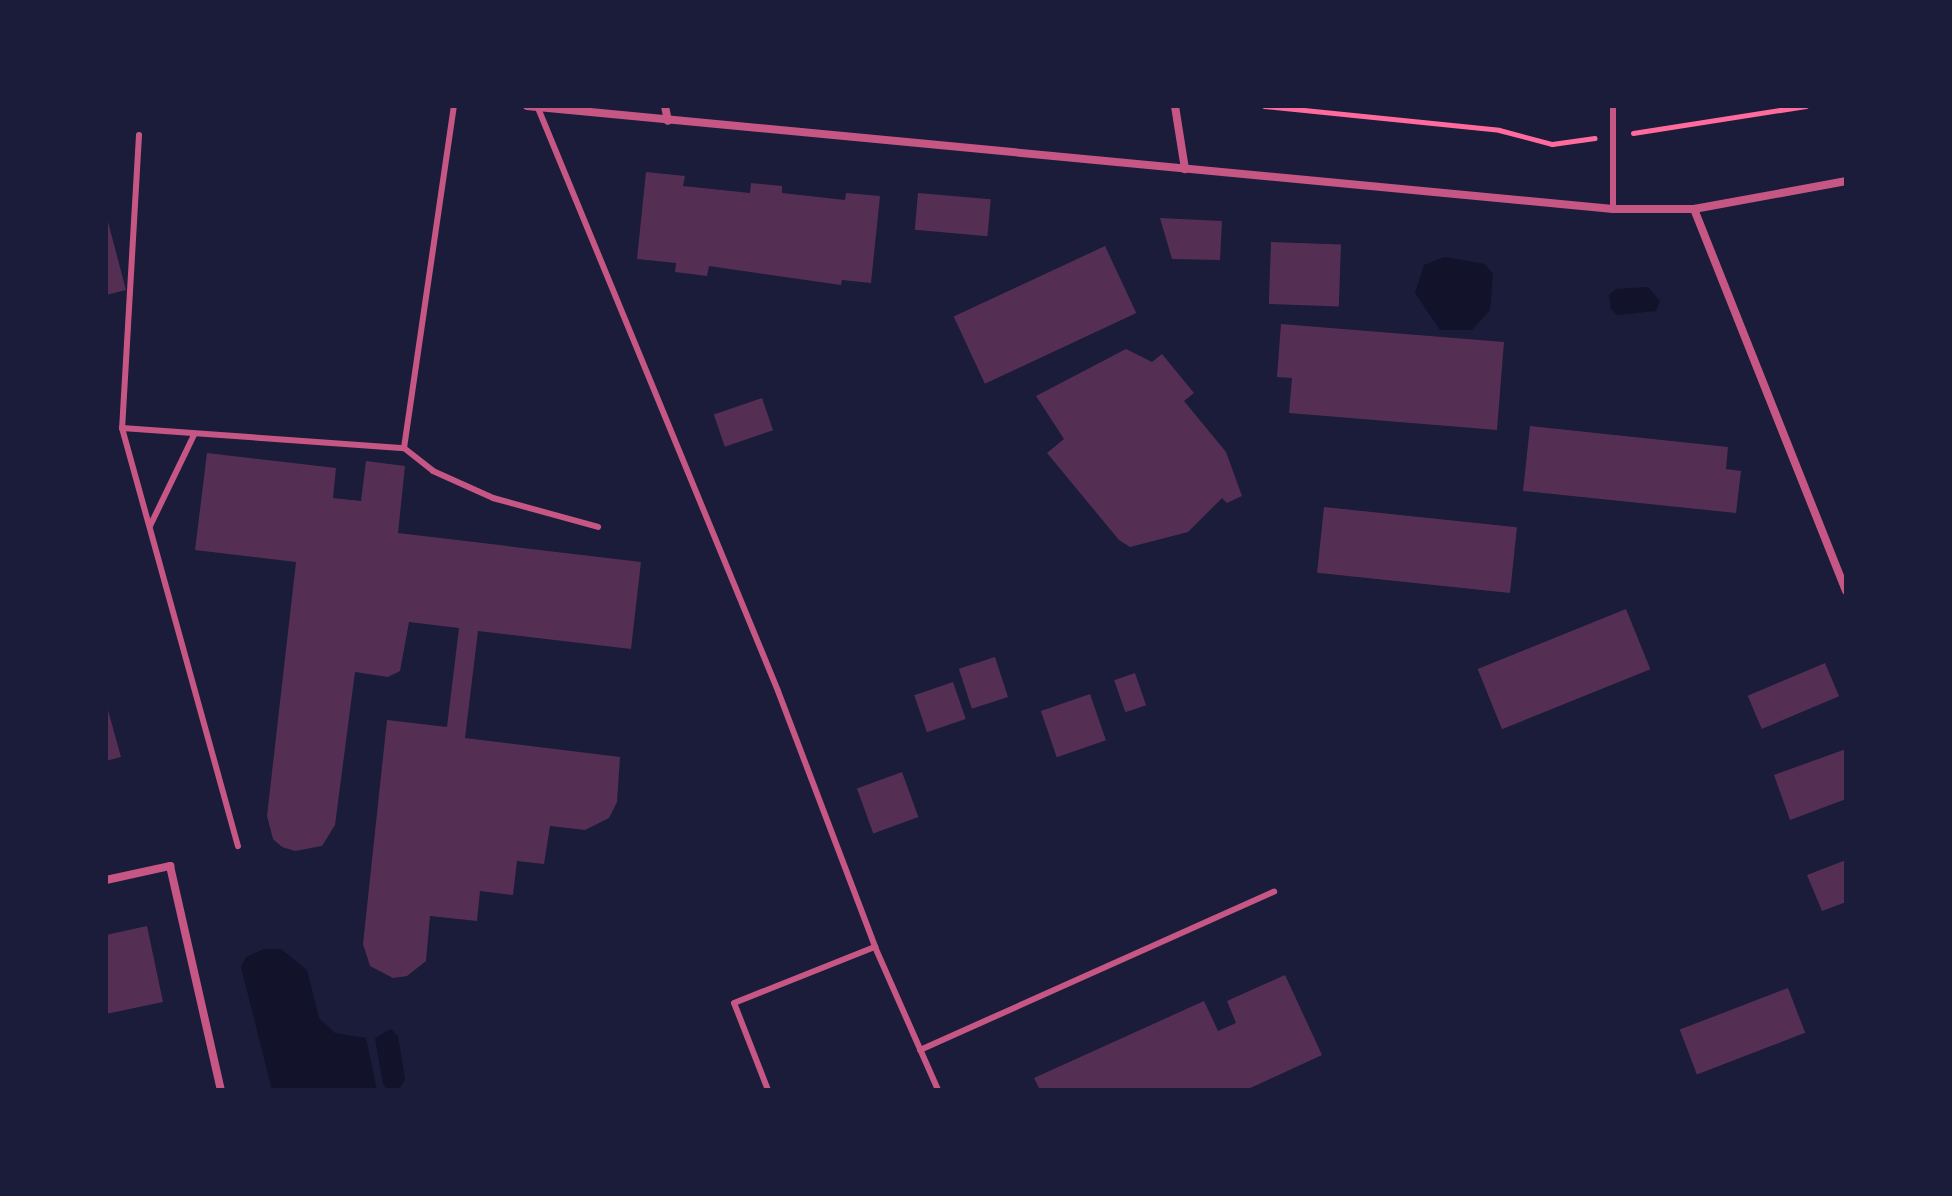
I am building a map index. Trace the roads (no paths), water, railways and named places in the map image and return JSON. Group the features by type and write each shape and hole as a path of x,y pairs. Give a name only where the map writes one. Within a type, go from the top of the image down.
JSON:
{"street":[{"path":"527,106 1613,209 1694,209 1846,181"},
{"path":"665,106 668,121"},
{"path":"1175,106 1185,169"},
{"path":"1694,209 1846,591"},
{"path":"106,880 170,866 221,1090"}],"lane":[{"path":"404,448 454,106"},
{"path":"1613,106 1613,209"},
{"path":"538,108 778,691 875,947 938,1090"},
{"path":"139,135 122,428 238,846"},
{"path":"122,428 404,448 433,471 493,498 598,527"},
{"path":"150,527 194,435"},
{"path":"920,1050 1274,892"},
{"path":"768,1090 734,1003 875,947"}]}
